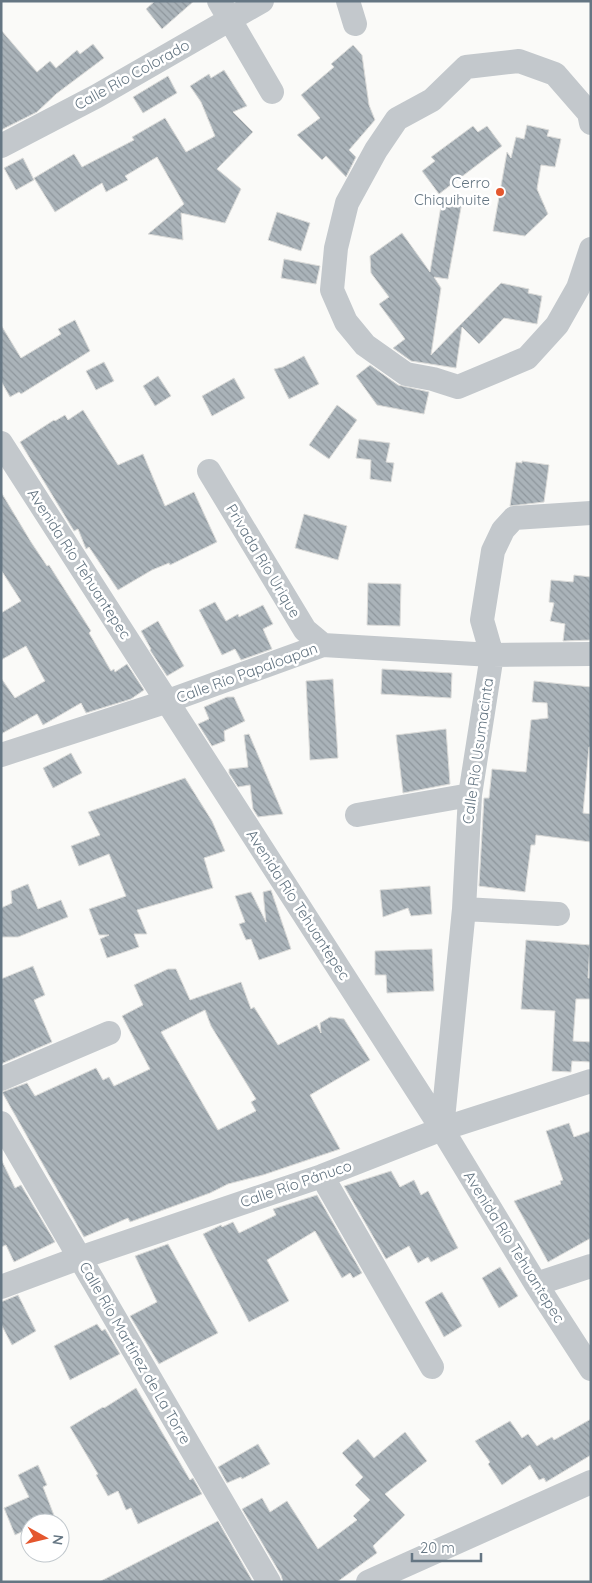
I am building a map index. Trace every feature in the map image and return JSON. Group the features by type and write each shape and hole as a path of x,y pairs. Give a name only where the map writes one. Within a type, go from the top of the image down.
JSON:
{"street":[{"name":"Calle Río Colorado","path":"1,146 97,96 224,11 262,1"},
{"path":"348,1 355,24"},
{"path":"224,11 272,92"},
{"path":"591,123 589,113 555,74 519,61 466,67 432,100 397,119 376,150 347,203 336,248 332,290 346,322 365,345 406,374 433,379 458,387 527,358 557,325 584,287 591,249"},
{"name":"Avenida Río Tehuantepec","path":"1,443 442,1130 536,1284 591,1369"},
{"name":"Privada Río Urique","path":"209,471 305,630 323,645"},
{"name":"Calle Río Usumacinta","path":"442,1130 464,909 470,795 492,655 482,620 493,551 502,530 514,518 591,513"},
{"name":"Calle Río Papaloapan","path":"1,755 168,701 323,645 492,655 591,654"},
{"path":"357,815 470,795"},
{"path":"464,909 558,914"},
{"path":"1,1079 110,1034"},
{"name":"Calle Río Pánuco","path":"1,1287 79,1258 322,1176 442,1130 591,1081"},
{"name":"Calle Río Martínez de La Torre","path":"1,1123 269,1582"},
{"path":"322,1176 432,1367"},
{"path":"536,1284 591,1266"},
{"path":"368,1582 591,1482"}],"building":[{"path":"155,1 194,1 162,29 146,9"},
{"path":"1,30 37,72 50,61 56,68 77,50 80,54 93,44 104,58 56,94 37,112 1,130"},
{"path":"353,45 362,55 369,105 375,120 349,150 356,157 346,177 326,156 322,160 297,135 320,118 301,95 334,67 331,64"},
{"path":"224,70 247,106 233,112 253,132 217,169 241,189 225,223 181,213 183,240 148,234 184,204 157,157 125,176 128,180 106,192 102,183 55,212 34,178 74,154 82,167 134,140 132,137 165,118 186,152 215,136 201,102 190,86 209,74 211,78"},
{"path":"168,76 177,93 143,113 133,97"},
{"path":"527,125 549,130 547,136 561,139 555,167 541,165 537,189 548,214 525,236 493,231 507,152 511,158 516,137 524,139"},
{"path":"473,126 478,132 487,126 502,146 439,194 422,171 435,161 431,157"},
{"path":"23,158 34,180 16,190 4,168"},
{"path":"442,200 462,202 448,279 434,277 441,288 431,355 501,283 529,289 528,293 542,296 537,324 504,318 479,344 462,327 456,368 411,361 393,348 405,339 379,304 389,297 371,273 370,256 402,233 430,272"},
{"path":"277,212 310,223 301,251 268,240"},
{"path":"284,259 320,266 316,284 281,278"},
{"path":"75,320 90,351 21,394 19,392 10,397 1,381 1,325 21,358 61,334 58,329"},
{"path":"304,356 319,384 289,399 274,369 283,367"},
{"path":"104,362 114,381 96,390 86,371"},
{"path":"370,365 398,385 429,392 424,414 377,405 356,376"},
{"path":"158,376 171,396 155,406 143,386"},
{"path":"234,378 245,398 212,416 202,396"},
{"path":"337,405 357,420 329,459 309,445"},
{"path":"83,410 118,465 143,454 165,506 194,492 217,542 170,565 169,563 152,570 118,590 89,547 86,549 78,529 74,531 20,442 54,420 65,415 68,420"},
{"path":"359,439 390,443 386,462 394,463 391,482 370,479 371,460 356,458"},
{"path":"522,461 549,465 544,502 510,506 516,462 522,463"},
{"path":"1,492 31,542 47,566 49,565 91,631 89,633 111,671 114,669 115,672 127,664 144,690 131,699 86,713 81,703 43,725 37,714 1,734 1,678 15,698 45,681 26,646 1,660 1,613 21,601 1,570"},
{"path":"304,514 347,526 338,560 295,548"},
{"path":"574,575 591,577 591,640 563,641 565,624 550,621 554,603 549,602 551,580 573,582"},
{"path":"368,583 401,584 400,626 367,625"},
{"path":"215,602 226,621 238,614 239,617 263,605 273,624 263,629 272,649 241,660 235,649 222,655 199,610"},
{"path":"158,621 184,666 167,676 150,650 141,631"},
{"path":"382,669 452,673 451,698 381,694"},
{"path":"333,679 338,758 310,760 306,681"},
{"path":"534,681 591,687 591,747 589,747 583,813 591,814 591,842 536,835 535,845 531,845 525,892 479,886 484,798 489,798 492,769 526,772 531,720 548,718 547,703 532,702"},
{"path":"227,697 234,697 245,721 224,731 225,741 212,746 198,724 209,719 204,707"},
{"path":"446,729 450,784 403,793 396,735"},
{"path":"249,734 283,814 258,817 253,809 250,785 238,787 229,773 229,769 248,767 244,735"},
{"path":"71,753 82,773 53,788 43,768"},
{"path":"185,778 212,821 225,851 204,858 213,888 137,910 147,934 134,934 139,947 107,958 100,939 109,935 99,935 89,909 126,896 109,854 79,866 71,846 100,835 88,812"},
{"path":"28,884 38,909 61,900 68,917 18,937 1,937 1,908 12,903 11,891"},
{"path":"430,886 432,914 411,916 408,908 383,917 380,890"},
{"path":"271,890 291,949 259,960 251,939 246,940 239,924 245,922 235,896 251,892 266,922 263,892"},
{"path":"526,940 590,945 588,978 591,978 591,999 576,999 573,1041 591,1042 591,1062 572,1061 571,1072 552,1071 555,1011 521,1009"},
{"path":"432,949 434,991 387,993 386,975 375,975 375,951"},
{"path":"33,966 45,995 34,1000 52,1042 1,1064 1,979"},
{"path":"168,969 176,969 190,1000 241,982 251,1009 254,1007 278,1045 317,1025 321,1033 320,1023 330,1017 344,1019 370,1060 310,1095 340,1149 263,1175 228,1184 210,1193 130,1222 128,1218 84,1237 2,1092 27,1083 35,1096 96,1068 103,1080 109,1077 114,1086 150,1069 122,1016 143,1005 134,985","holes":["205,1010 211,1026 256,1099 251,1102 256,1111 218,1130 161,1032"]},
{"path":"569,1123 574,1137 591,1131 591,1238 548,1262 514,1201 561,1184 560,1181 563,1180 546,1131"},
{"path":"1,1159 15,1188 21,1185 55,1242 14,1262 6,1245 1,1247"},
{"path":"391,1171 400,1187 414,1180 421,1195 428,1191 458,1248 431,1262 428,1257 418,1263 409,1246 386,1259 344,1186"},
{"path":"317,1195 362,1273 353,1278 350,1273 342,1278 315,1231 267,1260 289,1301 249,1322 203,1234 221,1225 222,1227 233,1222 239,1233 276,1215 273,1209"},
{"path":"168,1244 218,1333 159,1364 130,1316 157,1302 135,1256"},
{"path":"500,1267 518,1296 499,1308 482,1278"},
{"path":"442,1292 462,1326 444,1337 425,1302"},
{"path":"18,1295 36,1331 12,1345 1,1324 1,1302"},
{"path":"97,1324 102,1331 105,1329 120,1354 70,1380 54,1346"},
{"path":"136,1388 190,1480 193,1478 202,1494 138,1524 131,1508 126,1510 118,1491 108,1496 96,1475 98,1474 70,1427"},
{"path":"591,1419 591,1455 546,1482 544,1478 539,1480 530,1465 502,1485 488,1464 490,1462 475,1441 510,1421 522,1438 528,1434 537,1446 552,1437 554,1440"},
{"path":"405,1432 427,1461 385,1494 405,1515 373,1546 377,1553 337,1582 283,1582 281,1575 242,1509 262,1498 270,1512 287,1501 318,1549 357,1520 353,1516 370,1500 355,1485 363,1477 342,1453 358,1439 374,1458"},
{"path":"258,1444 270,1464 242,1479 241,1477 227,1483 218,1467"},
{"path":"38,1465 47,1485 43,1487 53,1513 20,1513 20,1533 15,1535 4,1508 29,1497 18,1475"},
{"path":"218,1521 253,1582 99,1582"}],"place":[{"name":"Cerro Chiquihuite","path":"500,192"}]}
